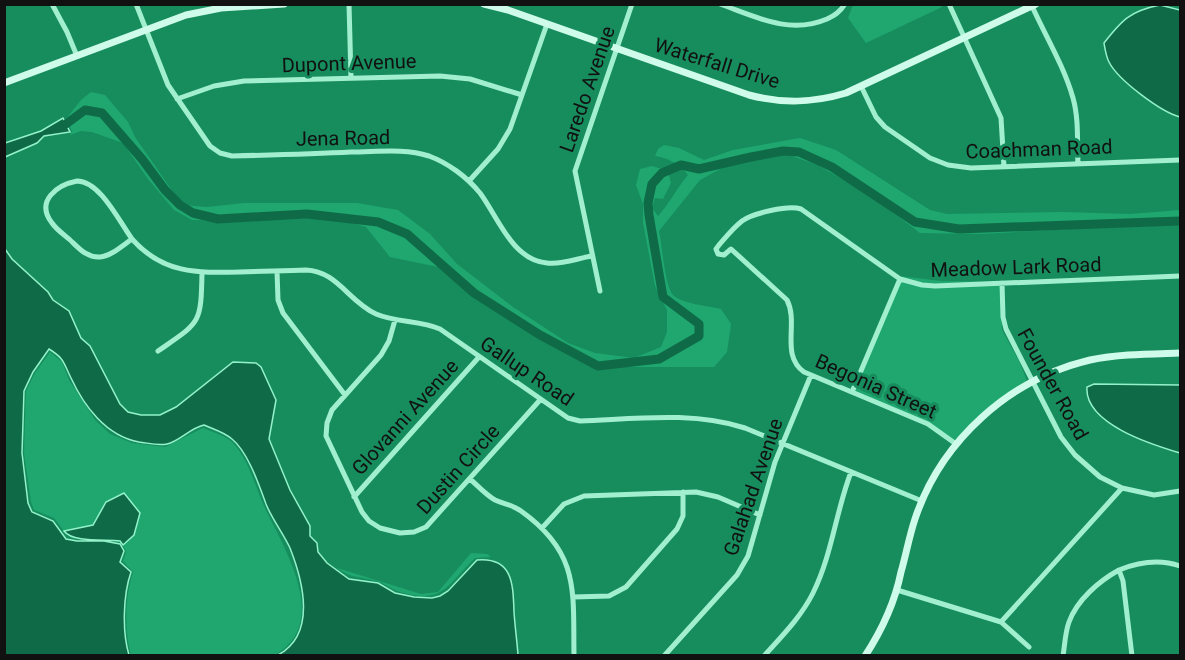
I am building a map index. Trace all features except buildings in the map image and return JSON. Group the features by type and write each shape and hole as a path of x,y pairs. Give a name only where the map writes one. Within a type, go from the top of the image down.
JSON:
{"street":[{"path":"52,4 77,56"},
{"name":"Jena Road","path":"136,4 163,74 205,141 215,150 226,155 407,152 440,161 469,181 485,200 503,232 531,258 548,264 592,255"},
{"path":"5,80 203,11 237,6 284,4"},
{"path":"349,4 351,78"},
{"name":"Waterfall Drive","path":"484,4 749,95 777,101 817,100 833,97 1033,5"},
{"name":"Laredo Avenue","path":"600,291 575,171 632,4"},
{"path":"720,4 775,23 792,26 818,22 837,14 845,4"},
{"path":"949,4 1001,118 1004,167"},
{"path":"1033,5 1073,100 1077,123 1078,164"},
{"path":"469,181 505,139 547,24"},
{"name":"Dupont Avenue","path":"177,99 214,86 236,82 455,76 484,82 522,95"},
{"name":"Coachman Road","path":"861,86 880,122 920,152 939,162 960,167 1180,160"},
{"name":"Gallup Road","path":"132,239 108,255 97,257 87,255 52,224 47,210 48,199 59,187 76,181 88,182 97,189 132,239 145,252 164,264 181,270 202,273 320,272 331,278 367,310 395,320 434,326 562,416 574,420 705,419 739,426 922,501"},
{"name":"Meadow Lark Road","path":"718,254 716,249 740,222 747,218 790,207 801,209 900,279 922,285 1180,276"},
{"name":"Begonia Street","path":"718,254 724,255 731,249 787,300 791,311 792,356 800,369 928,424 956,444"},
{"path":"277,271 278,300 283,313 345,395"},
{"path":"158,351 188,330 197,320 202,306 202,273"},
{"path":"852,392 900,279"},
{"name":"Founder Road","path":"1002,283 1003,317 1006,329 1068,446 1100,477 1122,488 1155,495 1180,491"},
{"name":"Dustin Circle","path":"395,320 389,341 381,355 345,395 329,417 326,436 362,512 375,525 400,533 414,532 430,523 540,400"},
{"path":"865,656 884,622 897,590 909,536 922,501 937,472 956,444 989,411 1032,381 1090,360 1124,355 1180,353"},
{"name":"Glovanni Avenue","path":"354,497 479,357"},
{"name":"Galahad Avenue","path":"664,656 742,567 752,547 770,477 782,443 811,375"},
{"path":"764,656 799,616 813,592 823,567 851,472"},
{"path":"470,479 493,498 519,509 542,528 563,555 570,576 573,597 574,656"},
{"path":"1001,622 1122,488"},
{"path":"573,597 609,596 626,587 677,530 683,516 683,492"},
{"path":"542,528 564,504 577,497 696,492 718,497 760,514"},
{"path":"1063,656 1069,622 1076,608 1103,580 1119,570 1145,562 1166,562 1180,566"},
{"path":"1119,570 1124,591 1132,656"},
{"path":"897,590 1001,622 1029,647"}],"shaded area":[{"path":"941,4 942,7 866,43 848,18 853,5"},
{"path":"1160,5 1180,10 1180,117 1162,109 1130,86 1108,60 1104,43 1128,18 1141,10"},
{"path":"91,92 105,95 128,122 135,137 182,205 207,207 244,203 357,203 398,210 430,234 457,264 513,307 568,343 595,353 634,358 661,347 667,332 667,310 655,286 643,223 643,204 636,185 640,169 652,166 668,171 671,183 663,199 655,198 652,208 658,216 688,175 673,162 655,156 658,149 664,145 679,148 704,160 733,150 800,138 836,150 930,210 947,214 1062,212 1130,214 1180,210 1180,223 980,234 920,233 866,192 817,165 784,153 737,160 700,180 659,231 666,276 671,292 678,299 721,309 731,324 727,352 714,367 593,367 572,357 443,268 390,257 366,227 334,218 192,220 174,210 148,179 123,143 92,132 81,131 70,135 72,131 66,119 81,100"},
{"path":"63,118 70,132 44,136 37,143 5,157 5,143 41,131"},
{"path":"5,249 12,259 48,292 53,300 69,311 81,338 90,346 120,404 128,412 160,415 176,407 233,362 256,363 261,367 276,400 269,439 290,490 310,526 310,536 317,543 318,552 327,563 349,579 378,583 395,593 432,598 448,591 477,560 498,563 509,574 511,582 518,655 278,655 290,646 298,634 304,606 302,591 290,548 268,510 248,460 238,445 226,434 204,425 164,445 127,439 106,426 90,409 76,389 63,361 49,349 33,372 24,391 22,453 28,503 32,512 53,521 66,539 120,544 124,551 120,562 131,572 124,613 129,655 5,655"},
{"path":"899,276 942,281 1001,282 1002,330 1027,381 987,409 953,443 899,409 849,394"},
{"path":"50,352 62,362 69,380 95,420 110,434 132,443 165,447 203,428 225,437 238,449 283,544 299,586 302,606 299,625 290,642 273,656 131,655 126,614 133,572 123,561 126,552 123,545 134,535 106,502 93,525 64,531 54,518 34,510 31,502 24,453 26,391"},
{"path":"1094,384 1180,385 1180,453 1154,445 1108,422 1096,412 1089,400 1087,387"},
{"path":"124,493 140,513 134,535 123,545 120,541 74,537 64,531 93,525 106,502"},
{"path":"471,553 487,554 491,557 475,558 450,585 434,595 412,595 397,591 379,582 351,576 337,568 421,594 438,592"}],"waterway":[{"path":"66,124 85,110 102,113 142,159 165,190 180,205 193,213 218,219 307,214 378,222 407,234 474,293 540,335 598,366 659,359 699,336 699,324 663,297 649,215 648,203 652,184 662,173 681,165 699,169 783,151 799,152 832,167 915,222 959,229 1180,221"}]}
